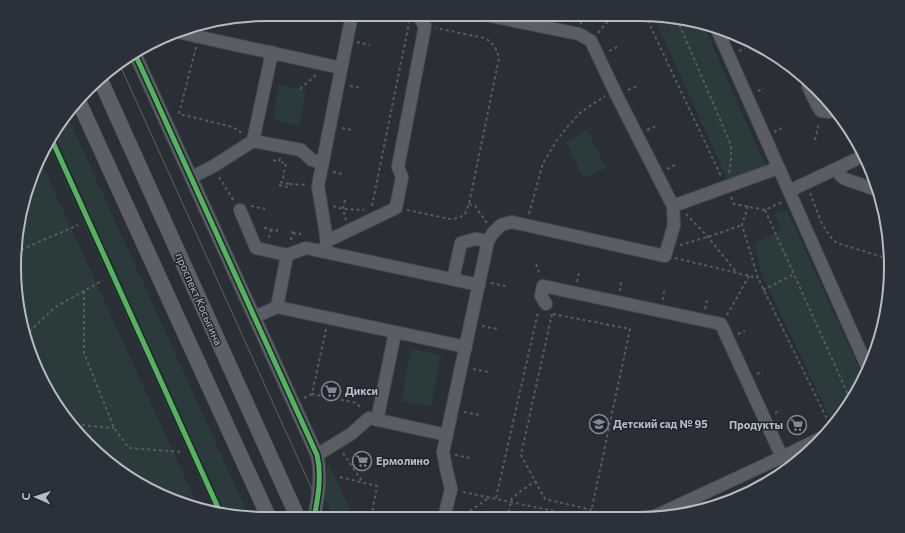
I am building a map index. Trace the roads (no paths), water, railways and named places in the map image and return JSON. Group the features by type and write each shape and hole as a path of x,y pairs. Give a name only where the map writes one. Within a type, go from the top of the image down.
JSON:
{"main road":[{"name":"проспект Косыгина","path":"102,84 295,512"},
{"path":"81,106 266,512"}],"street":[{"path":"325,246 318,186 351,21"},
{"path":"325,246 370,216 396,208 402,176 398,166 426,26 418,21"},
{"path":"445,512 451,489 443,452 488,241 493,233 501,225 512,222 666,252 674,225 673,206 614,90 591,41 579,34 515,21"},
{"path":"188,34 341,68"},
{"path":"720,35 865,361"},
{"path":"253,141 272,52"},
{"path":"137,58 317,455 319,477 315,512"},
{"path":"811,92 817,105 827,111"},
{"path":"192,177 212,167 253,141 301,150 312,160 323,163"},
{"path":"790,194 806,183 859,159"},
{"path":"673,206 778,168"},
{"path":"837,169 841,176 845,179 871,188"},
{"path":"240,210 256,248 287,256 306,248 325,246 453,279 479,283"},
{"path":"453,279 461,243 475,239 488,241"},
{"path":"277,307 287,256"},
{"path":"544,300 544,286 721,324 782,457"},
{"path":"255,317 277,307 466,347"},
{"path":"317,455 337,444 373,419 395,333"},
{"path":"373,419 447,435"},
{"path":"668,510 806,445"}],"tram line":[{"path":"122,69 322,512"}],"place":[{"name":"Дикси","path":"331,391"},
{"name":"Детский сад № 95","path":"599,424"},
{"name":"Продукты","path":"797,425"},
{"name":"Ермолино","path":"362,461"}]}
